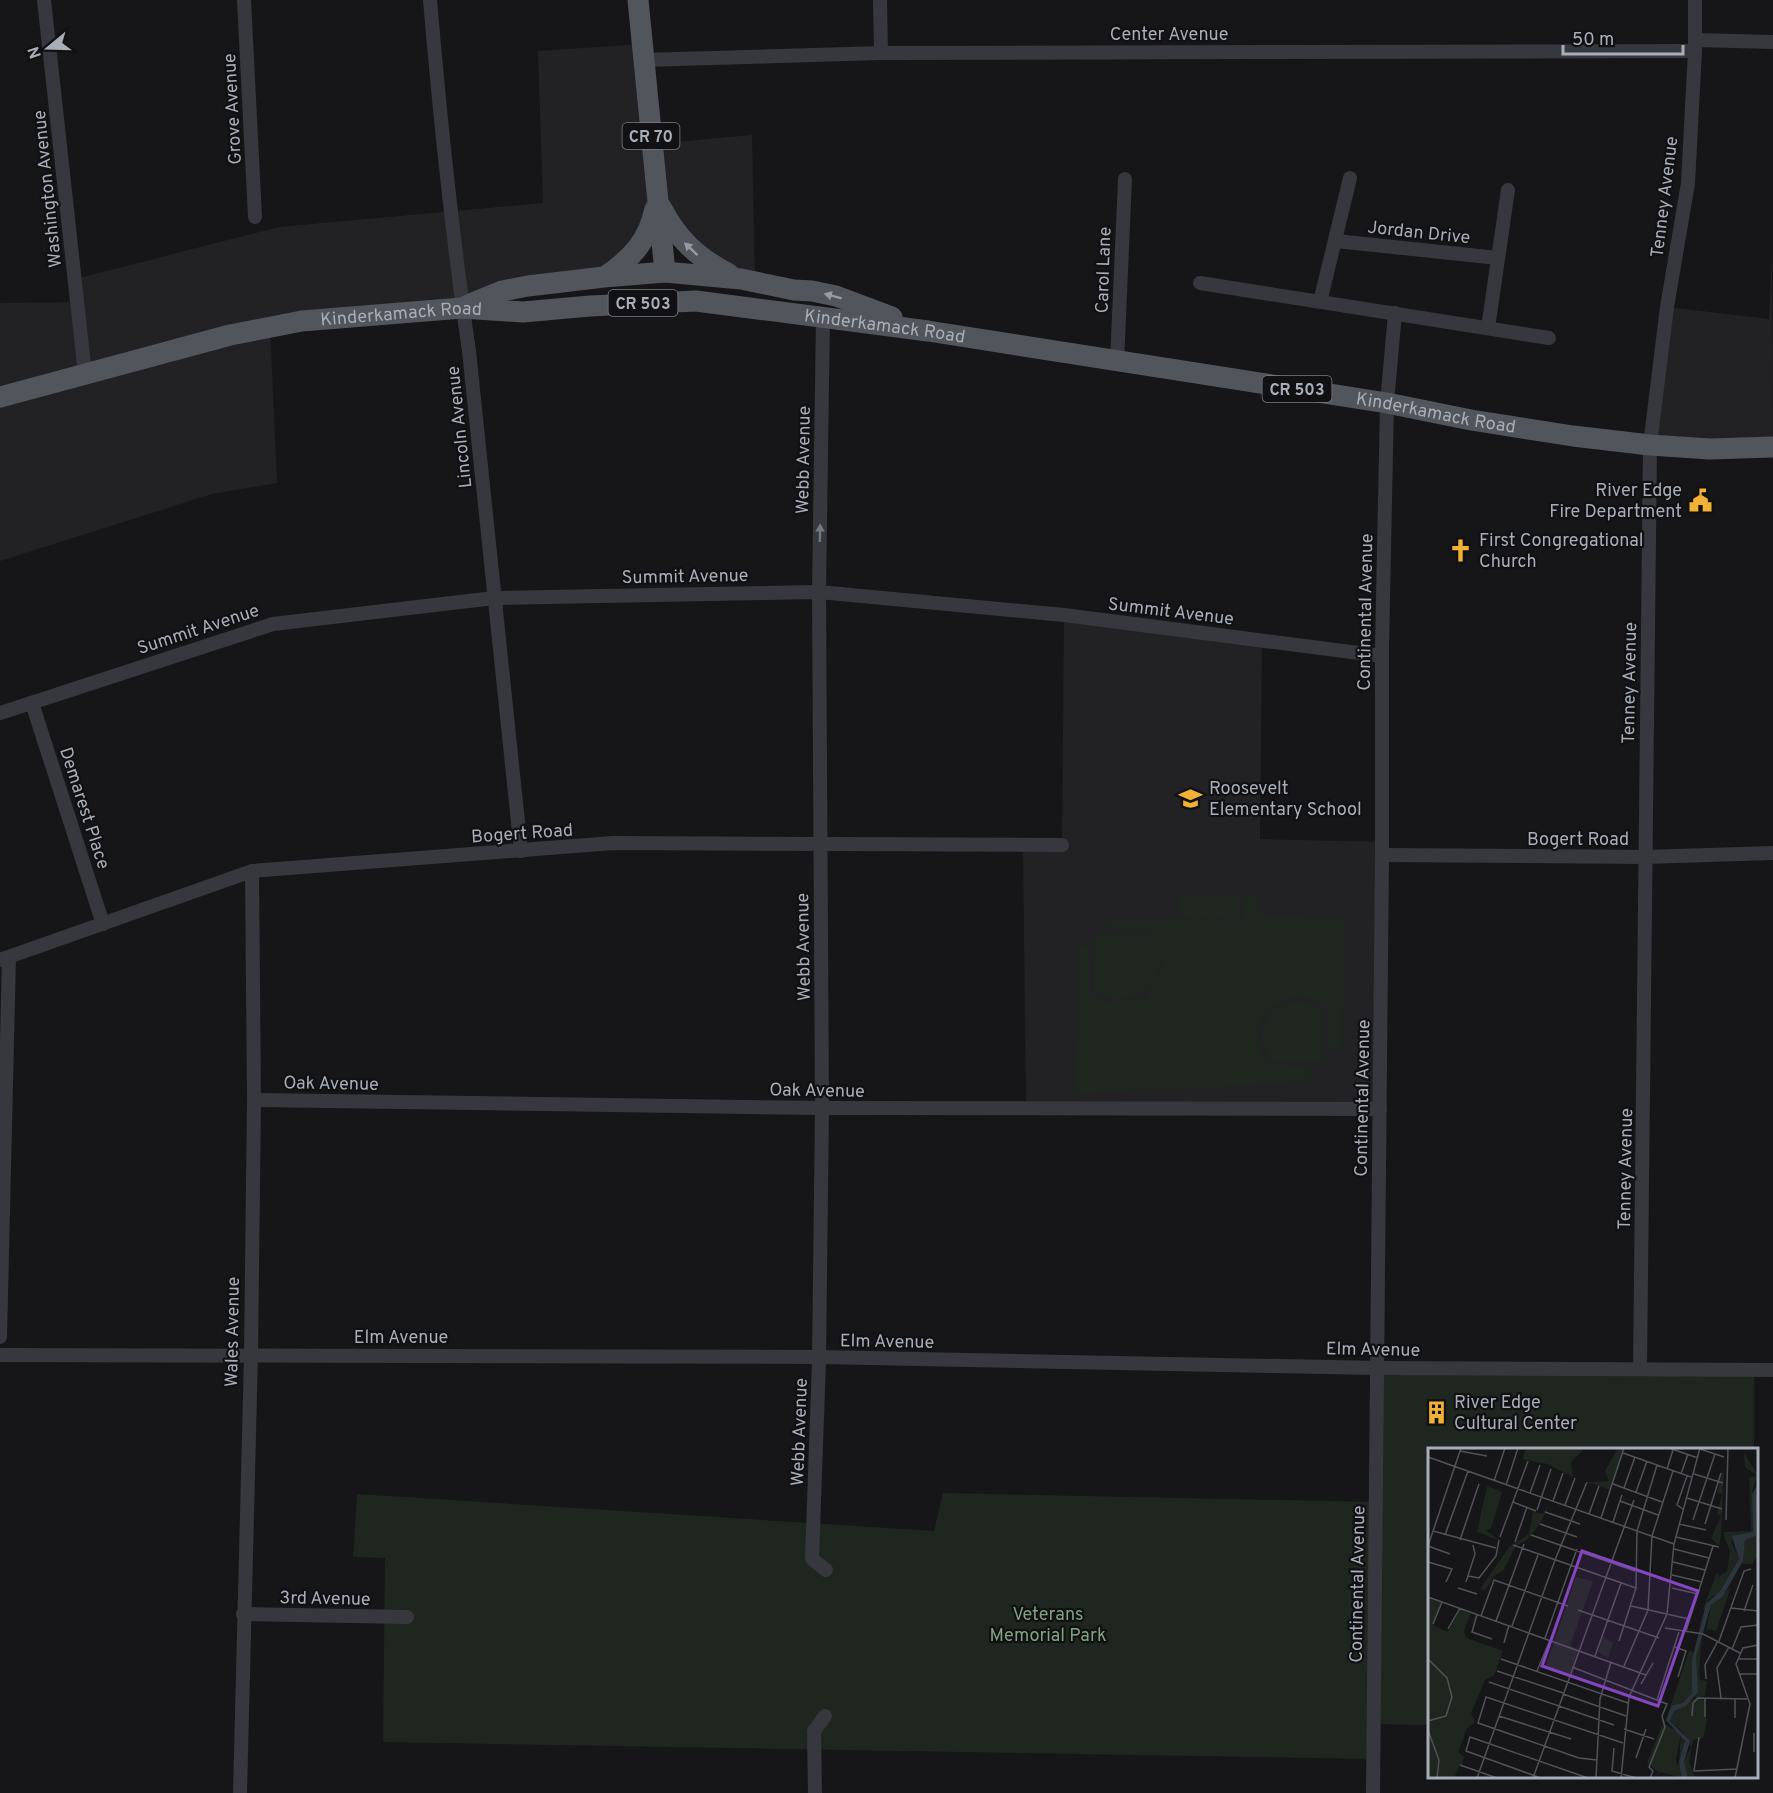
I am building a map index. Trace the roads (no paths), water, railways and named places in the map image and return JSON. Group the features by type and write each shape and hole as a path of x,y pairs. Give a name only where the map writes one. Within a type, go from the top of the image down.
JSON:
{"main road":[{"name":"CR 70","path":"638,0 664,272"},
{"path":"604,277 626,262 640,245 652,223 657,200"},
{"path":"657,200 671,226 687,245 705,261 741,279"},
{"path":"462,308 502,291 604,277 664,272 741,279 836,296 928,331"},
{"path":"794,290 824,316"},
{"name":"Kinderkamack Road","path":"0,398 230,335 302,321 462,308 523,312 633,303 696,301 928,331 1387,403 1471,420 1650,445 1710,449 1773,447"}],"street":[{"name":"Washington Avenue","path":"44,0 85,374"},
{"name":"Grove Avenue","path":"244,0 255,217"},
{"name":"Lincoln Avenue","path":"430,0 444,164 469,351 521,851"},
{"path":"880,0 881,53"},
{"name":"Tenney Avenue","path":"1640,1369 1650,445 1667,307 1688,183 1695,0"},
{"name":"Center Avenue","path":"643,60 881,53 1695,45 1773,42"},
{"name":"Jordan Drive","path":"1320,302 1350,178"},
{"name":"Carol Lane","path":"1117,362 1125,179"},
{"path":"1488,328 1508,190"},
{"name":"Jordan Drive","path":"1336,241 1498,258"},
{"path":"1200,283 1549,338"},
{"path":"1387,403 1395,313"},
{"name":"Webb Avenue","path":"824,316 819,592 822,1108 819,1357 812,1559 826,1570"},
{"name":"Continental Avenue","path":"1372,1793 1380,1109 1382,656 1387,403"},
{"name":"Summit Avenue","path":"0,713 273,624 495,598 819,592 1064,615 1382,656"},
{"name":"Demarest Place","path":"33,703 103,924"},
{"name":"Bogert Road","path":"5,958 252,871 613,843 1062,845"},
{"name":"Bogert Road","path":"1382,855 1645,857 1773,853"},
{"name":"Wales Avenue","path":"240,1793 254,1100 252,871"},
{"path":"0,1337 5,958"},
{"name":"Oak Avenue","path":"254,1100 822,1108 1380,1109"},
{"name":"Elm Avenue","path":"0,1355 819,1357 1377,1368 1773,1370"},
{"name":"3rd Avenue","path":"243,1614 407,1617"},
{"path":"815,1793 814,1731 825,1716"}],"place":[{"name":"River Edge Fire Department","path":"1700,500"},
{"name":"First Congregational Church","path":"1461,550"},
{"name":"Roosevelt Elementary School","path":"1191,798"},
{"name":"River Edge Cultural Center","path":"1436,1412"}],"park label":[{"name":"Veterans Memorial Park","path":"1048,1624"}]}
